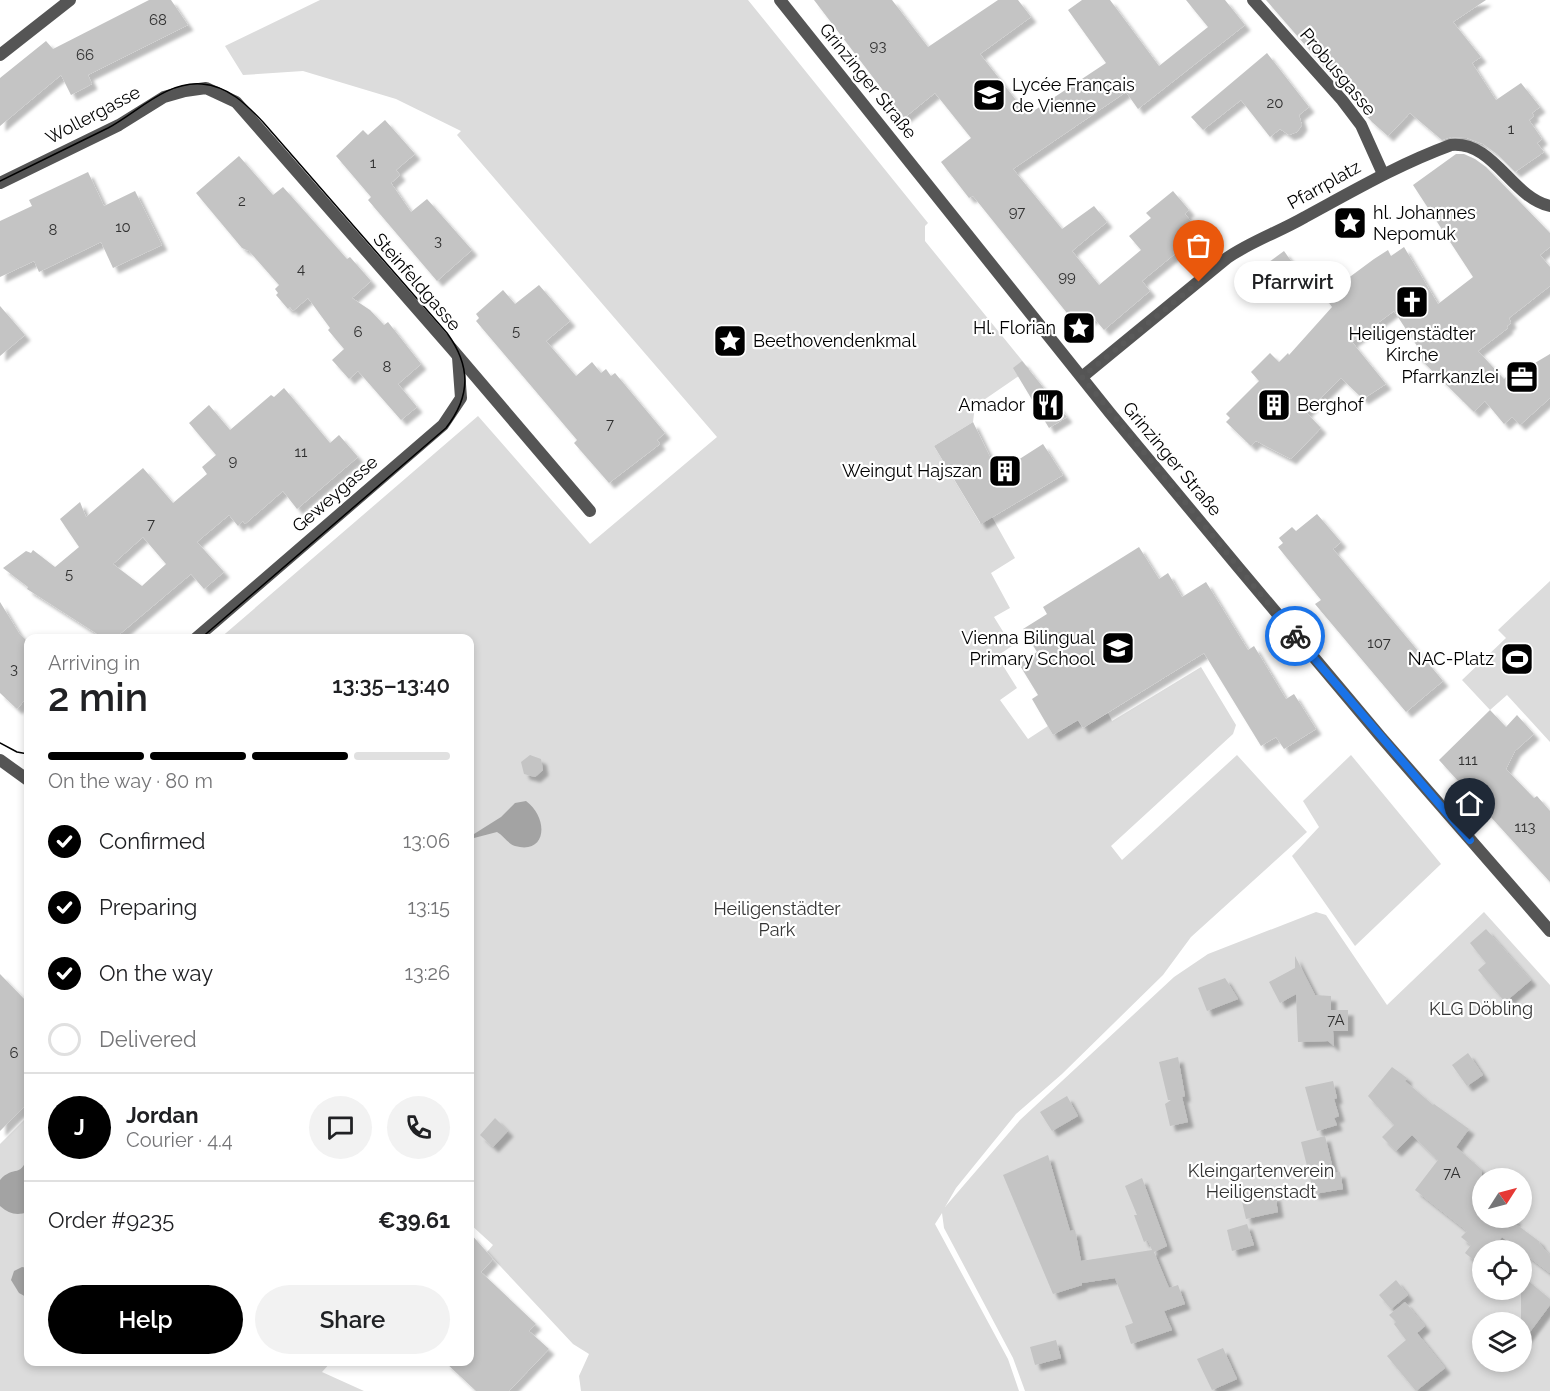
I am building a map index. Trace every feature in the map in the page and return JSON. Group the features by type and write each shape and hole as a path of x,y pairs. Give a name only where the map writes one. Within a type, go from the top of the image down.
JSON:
{"street":[{"path":"0,55 70,0"},
{"name":"Grinzinger Straße","path":"780,0 1082,377 1345,696 1550,931"},
{"name":"Probusgasse","path":"1253,0 1342,100 1361,125 1383,174"},
{"name":"Wollergasse","path":"0,183 119,126 164,97 206,88"},
{"name":"Steinfeldgasse","path":"206,88 236,102 590,511"},
{"name":"Pfarrplatz","path":"1082,377 1227,258 1248,244 1302,219 1383,174 1443,147 1462,144 1473,148 1488,158 1536,200 1550,206"},
{"name":"Geweygasse","path":"201,634 443,425 460,398 458,357"},
{"path":"0,760 24,777"}],"green space":[{"name":"Heiligenstädter Park","path":"320,0 748,0 928,223 925,226 925,241 1029,369 975,406 973,422 934,446 980,523 992,517 1015,558 991,573 1010,608 994,617 1012,646 997,656 1017,688 1000,700 1028,739 1048,726 1053,735 1078,720 1083,728 1108,713 1112,721 1201,667 1236,725 1233,734 1111,846 1122,860 1237,755 1307,832 1191,937 1163,975 1062,1074 1016,1114 956,1188 945,1207 1020,1120 1174,977 1208,954 1316,912 1326,915 1387,1005 1484,912 1550,985 1550,1391 1025,1391 1013,1358 944,1228 942,1213 935,1224 1008,1359 1019,1391 581,1391 579,1376 589,1354 573,1344 487,1252 493,1245 474,1228 474,634 225,634 478,416 590,544 717,437 457,135 461,131 396,99 303,71 243,75 225,46"},
{"name":"NAC-Platz","path":"1550,581 1550,742 1507,695 1490,710 1462,680 1506,638 1498,630"},
{"path":"1351,755 1441,864 1355,946 1292,856 1319,827 1303,801"},
{"path":"24,1120 24,1366 327,1366 322,1372 364,1391 0,1391 0,1144"}],"shaded area":[{"path":"526,801 538,816 541,825 539,840 533,845 515,846 497,832 474,838 474,834 501,817 515,803"},
{"path":"24,1164 24,1213 13,1214 0,1206 0,1180"},
{"path":"24,1267 24,1296 19,1293 11,1280 14,1271"}],"building":[{"path":"149,0 171,0 188,25 88,75 92,84 71,95 61,75 0,126 0,78 46,41 53,49"},
{"path":"814,0 892,0 928,47 998,0 1018,0 1031,17 980,54 1019,104 1024,100 1032,112 1106,63 1068,10 1082,0 1110,0 1159,66 1208,27 1186,0 1225,0 1245,25 1138,109 1126,92 1013,169 1062,229 1094,206 1107,222 1072,251 1099,285 1141,250 1129,236 1151,218 1146,213 1173,191 1189,210 1185,214 1194,225 1187,231 1193,239 1142,281 1150,291 1104,330 1093,317 1079,328 973,196 969,198 941,162 971,138 935,93 904,118"},
{"path":"1266,0 1486,0 1453,22 1481,57 1472,63 1496,100 1521,83 1540,107 1532,113 1534,116 1529,120 1542,139 1537,143 1544,152 1515,172 1483,144 1467,138 1451,137 1442,140 1410,113 1388,136 1372,122"},
{"path":"1267,53 1309,107 1299,115 1302,125 1297,132 1289,135 1280,129 1270,137 1241,100 1203,130 1191,117"},
{"path":"385,120 415,154 396,170 400,175 391,183 411,212 427,199 472,250 437,281 368,200 371,197 336,156 363,130 368,135"},
{"path":"1456,154 1464,154 1486,167 1550,233 1550,247 1540,255 1550,267 1550,286 1509,318 1511,323 1507,326 1508,328 1478,351 1504,379 1518,365 1523,370 1550,354 1550,398 1520,425 1512,417 1504,424 1485,401 1474,412 1413,352 1419,349 1394,311 1352,342 1386,384 1363,399 1341,378 1306,412 1321,428 1291,459 1256,441 1251,446 1226,422 1230,418 1226,414 1259,381 1251,372 1270,353 1279,362 1288,353 1289,355 1332,307 1324,296 1388,250 1391,256 1404,247 1438,304 1473,277 1413,185"},
{"path":"239,156 273,195 283,187 347,259 350,257 371,281 352,298 370,310 384,325 388,322 421,364 398,384 417,407 401,420 358,371 349,379 332,360 344,349 328,330 330,328 308,298 293,311 290,307 288,309 276,295 278,293 275,289 279,285 249,251 242,248 196,193"},
{"path":"88,172 104,206 135,191 162,245 113,268 101,242 39,272 34,261 0,277 0,221 32,206 29,200"},
{"path":"1284,251 1299,272 1280,285 1265,265"},
{"path":"539,285 570,321 546,341 576,376 592,362 601,373 606,369 611,376 615,373 665,433 657,440 660,444 609,483 574,443 577,440 476,321 479,318 476,314 503,290 515,304"},
{"path":"0,306 25,335 0,356"},
{"path":"1022,361 1067,417 1049,428 1013,368"},
{"path":"284,388 330,443 339,435 358,457 297,509 283,491 245,524 243,521 238,526 229,515 197,542 224,572 204,589 191,574 120,634 97,634 27,589 28,587 3,568 26,551 31,553 33,550 55,567 79,547 60,519 80,502 86,517 143,468 173,503 207,474 202,467 216,455 189,423 209,405 230,430 271,395 274,397","holes":["143,537 166,564 142,586 113,564"]},
{"name":"Weingut Hajszan","path":"973,422 992,461 1001,456 1007,467 1043,444 1063,475 981,524 934,446"},
{"path":"1317,514 1341,542 1333,549 1443,681 1406,712 1315,604 1321,600 1278,547 1283,543 1279,538 1292,527 1296,531"},
{"name":"Vienna Bilingual Primary School","path":"1139,547 1159,579 1168,573 1182,597 1206,582 1248,650 1254,646 1286,699 1294,694 1316,729 1284,749 1276,737 1261,746 1204,653 1083,728 1078,720 1053,735 1032,699 1038,695 1019,664 1037,652 1023,629 1047,614 1043,607"},
{"path":"0,602 24,638 24,701 17,709 0,693"},
{"path":"1490,710 1506,727 1517,715 1534,734 1515,751 1506,769 1534,798 1537,796 1550,811 1550,882 1439,760"},
{"path":"530,755 541,759 543,770 535,777 524,774 521,762"},
{"path":"1486,929 1531,980 1505,1002 1478,970 1486,963 1470,943"},
{"path":"1295,956 1315,995 1331,996 1331,1010 1348,1010 1348,1031 1333,1031 1334,1046 1328,1041 1298,1042 1296,994 1280,1003 1269,982 1295,968"},
{"path":"0,974 24,999 24,1107 0,1131"},
{"path":"1225,978 1238,999 1207,1011 1198,988"},
{"path":"1468,1053 1483,1075 1467,1086 1452,1065"},
{"path":"1178,1057 1185,1096 1182,1097 1188,1122 1170,1126 1165,1104 1171,1100 1168,1100 1159,1062"},
{"path":"1392,1067 1407,1078 1405,1081 1433,1105 1469,1129 1456,1147 1480,1168 1472,1168 1472,1228 1521,1228 1540,1242 1550,1256 1550,1273 1532,1260 1532,1240 1506,1240 1502,1237 1500,1240 1472,1240 1472,1259 1465,1253 1471,1245 1461,1237 1467,1231 1415,1190 1438,1160 1412,1135 1396,1151 1382,1137 1394,1125 1368,1096"},
{"path":"1333,1081 1337,1098 1334,1099 1339,1116 1334,1118 1337,1125 1317,1131 1305,1087"},
{"path":"1067,1096 1078,1116 1052,1131 1040,1112"},
{"path":"495,1118 508,1131 493,1147 480,1135"},
{"path":"1325,1136 1334,1173 1340,1172 1343,1189 1314,1194 1301,1142"},
{"path":"1048,1155 1070,1231 1075,1230 1081,1261 1152,1250 1148,1240 1144,1242 1134,1215 1137,1215 1125,1186 1142,1178 1167,1246 1154,1252 1169,1288 1178,1285 1185,1304 1164,1311 1172,1330 1131,1344 1125,1326 1133,1323 1115,1278 1082,1283 1082,1285 1053,1294 1003,1175"},
{"path":"1260,1188 1262,1197 1275,1195 1278,1212 1246,1219 1240,1193"},
{"path":"1247,1224 1254,1245 1232,1251 1227,1230"},
{"path":"474,1238 493,1259 481,1272 536,1324 529,1331 549,1349 509,1391 476,1391 449,1366 474,1366"},
{"path":"1396,1280 1408,1295 1391,1309 1379,1295"},
{"path":"1532,1284 1550,1299 1550,1305 1532,1329 1532,1312 1521,1312 1521,1300 1532,1300"},
{"path":"1405,1302 1425,1326 1417,1333 1445,1368 1416,1391 1387,1356 1406,1340 1394,1324 1396,1322 1389,1315"},
{"path":"1056,1340 1061,1358 1035,1365 1030,1347"},
{"path":"1223,1348 1237,1379 1212,1390 1197,1359"}],"tram line":[{"path":"0,181 108,128 164,92 189,84 211,85 220,88 243,103 263,122 455,345 464,369 464,393 446,428 206,634"},
{"path":"0,743 24,753"}],"way so far":[{"path":"1199,282 1082,377 1295,636"}],"place":[{"name":"Lycée Français de Vienne","path":"989,95"},
{"name":"hl. Johannes Nepomuk","path":"1350,223"},
{"name":"Pfarrwirt","path":"1199,282"},
{"name":"Heiligenstädter Kirche","path":"1412,302"},
{"name":"Hl. Florian","path":"1079,328"},
{"name":"Beethovendenkmal","path":"730,341"},
{"name":"Pfarrkanzlei","path":"1522,377"},
{"name":"Amador","path":"1048,405"},
{"name":"Berghof","path":"1274,405"},
{"name":"Weingut Hajszan","path":"1005,471"},
{"name":"Vienna Bilingual Primary School","path":"1118,648"},
{"name":"NAC-Platz","path":"1517,659"}],"route":[{"path":"1295,636 1470,840"}],"park label":[{"name":"KLG Döbling","path":"1481,1009"},
{"name":"Kleingartenverein Heiligenstadt","path":"1261,1181"}]}
